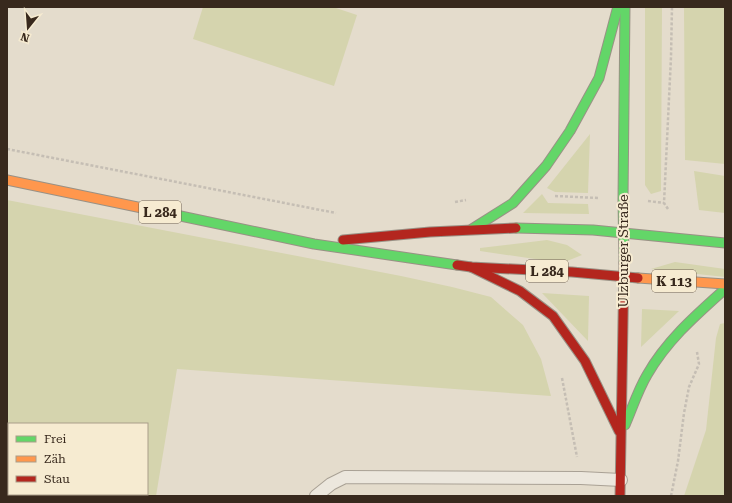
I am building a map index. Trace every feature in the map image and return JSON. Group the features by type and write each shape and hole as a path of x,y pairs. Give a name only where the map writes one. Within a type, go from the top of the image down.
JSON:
{"main road":[{"path":"472,229 513,203 546,166 570,131 599,78 618,7"},
{"name":"Ulzburger Straße","path":"620,496 624,277 623,199 626,7"},
{"name":"L 284","path":"7,180 314,244 471,267 572,272 624,277"},
{"name":"L 284","path":"314,244 408,233 472,229 574,229 623,233"},
{"path":"623,233 725,243"},
{"path":"471,267 520,291 553,316 585,361 621,434"},
{"name":"K 113","path":"624,277 725,284"},
{"path":"621,434 647,375 663,352 680,329 725,289"}],"lane":[{"path":"316,496 331,484 344,477 581,478 621,480"}],"path":[{"path":"528,187 550,195 664,202 672,57 672,7"},
{"path":"7,149 340,214"},
{"path":"449,204 471,198"}],"green space":[{"path":"203,7 333,7 357,15 334,86 193,39"},
{"path":"645,7 662,7 661,191 651,194 645,185"},
{"path":"684,7 725,7 725,164 685,160"},
{"path":"590,134 588,193 555,192 547,188"},
{"path":"694,171 725,176 725,213 699,210"},
{"path":"542,194 548,203 588,204 589,214 523,213"},
{"path":"7,200 401,276 491,297 523,325 541,359 551,396 177,369 156,496 7,496"},
{"path":"547,240 567,245 582,255 562,263 480,251 480,248"},
{"path":"675,262 725,269 725,277 651,269"},
{"path":"542,293 589,296 588,341"},
{"path":"642,309 679,311 641,347"},
{"path":"725,323 725,496 684,496 706,430 716,338 720,324"}],"traffic: fast":[{"path":"624,263 623,199 625,7"},
{"path":"472,229 513,203 546,166 570,131 599,78 617,10"},
{"path":"171,214 314,244 457,265"},
{"path":"516,228 593,230 725,243"},
{"path":"625,425 638,393 655,362 673,339 703,308 725,289"}],"traffic: slow":[{"path":"7,180 171,214"},
{"path":"638,278 725,284"}],"traffic: jam":[{"path":"343,240 430,232 516,228"},
{"path":"620,496 624,263"},
{"path":"457,265 572,272 638,278"},
{"path":"471,267 520,291 553,316 585,361 619,431"}]}
